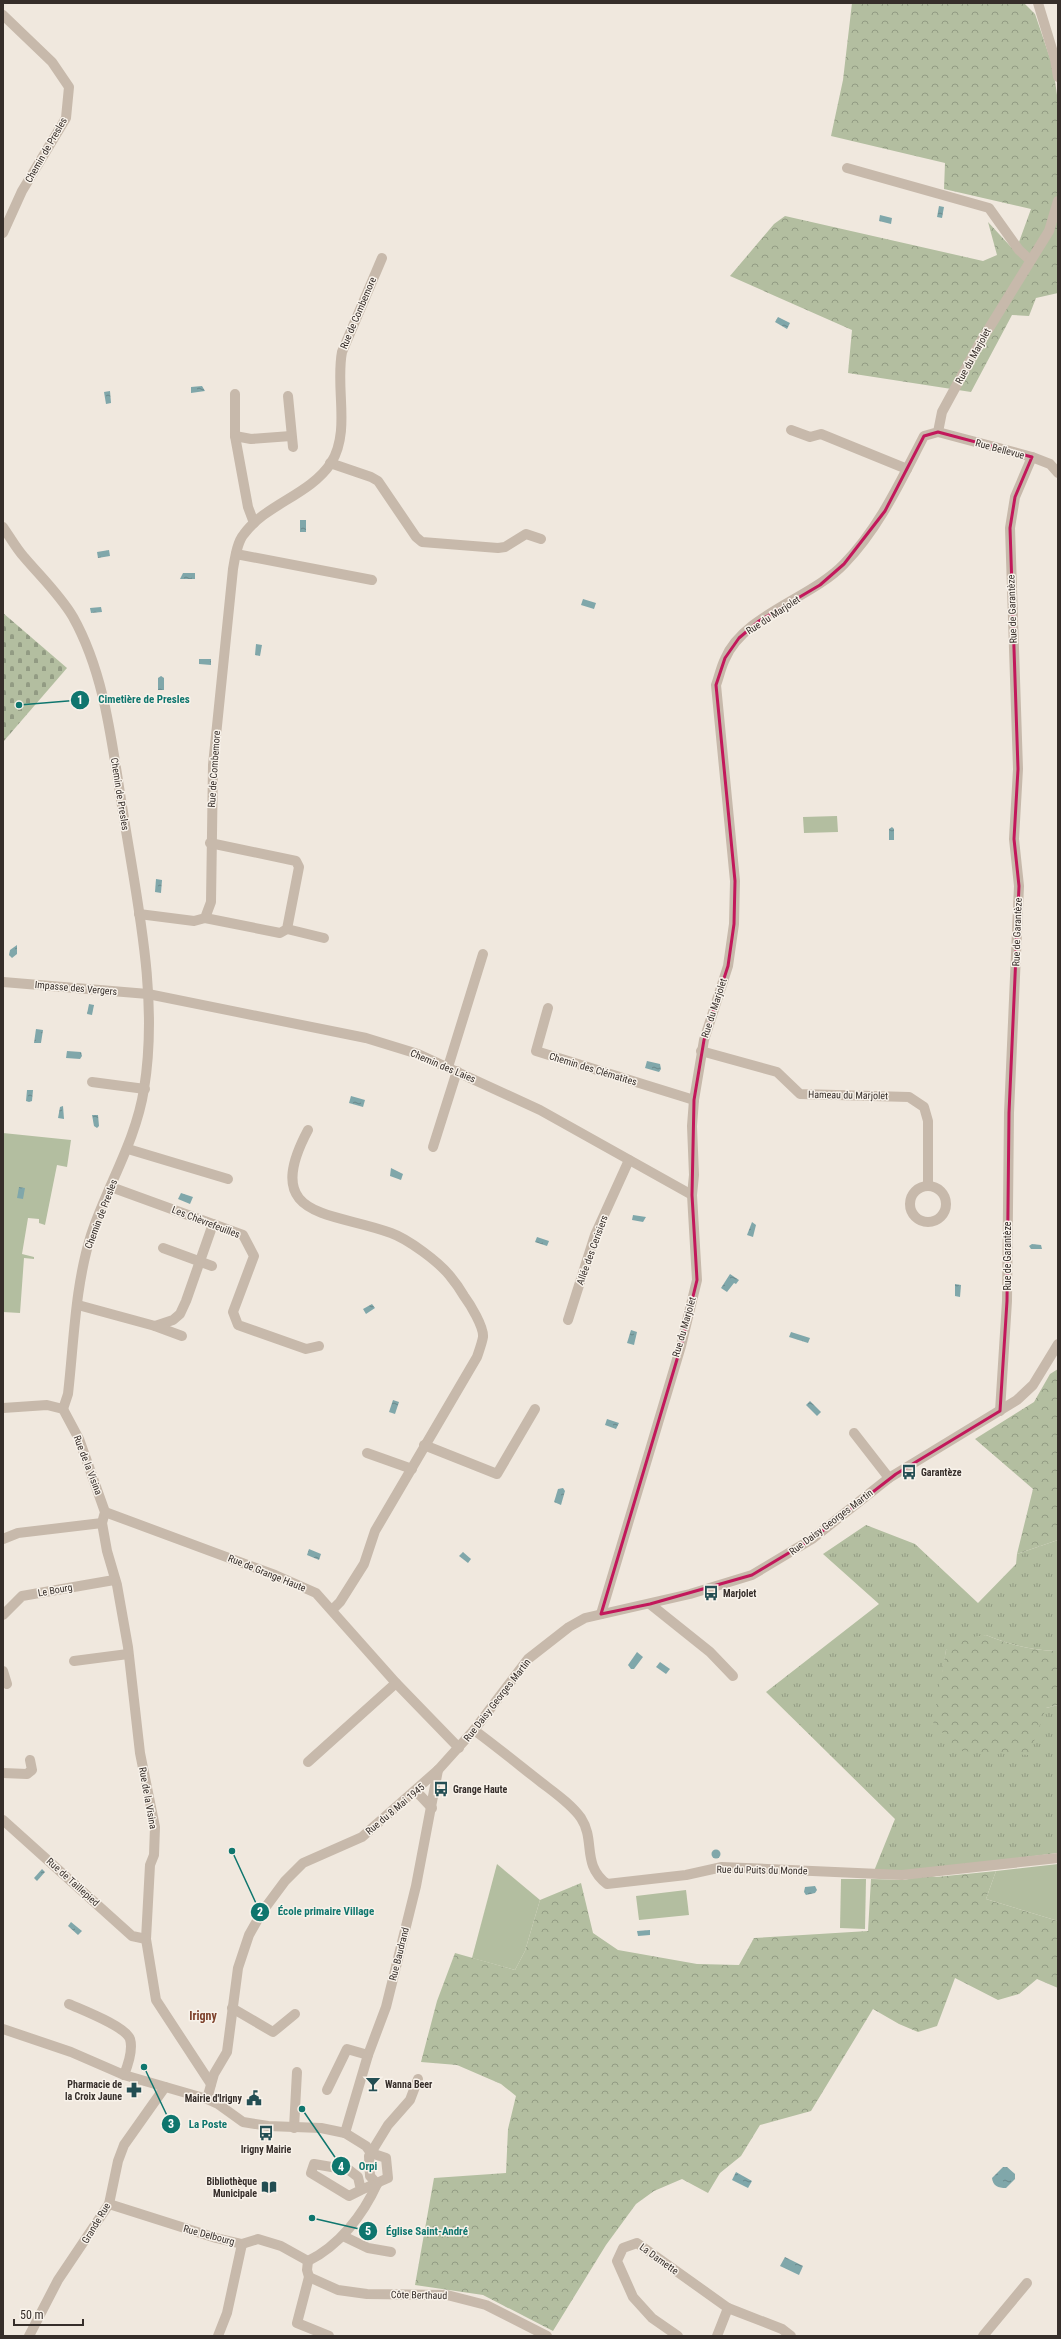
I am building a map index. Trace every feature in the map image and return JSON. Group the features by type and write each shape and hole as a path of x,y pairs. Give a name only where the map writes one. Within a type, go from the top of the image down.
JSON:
{"street":[{"path":"1038,3 1055,60 1058,77"},
{"name":"Chemin de Presles","path":"3,15 52,62 68,87 66,118 22,191 3,233"},
{"path":"847,168 989,208 1018,250 1030,260"},
{"name":"Rue du Marjolet","path":"601,1614 681,1346 695,1286 692,1195 694,1175 692,1126 694,1100 702,1051 728,966 734,924 735,881 716,685 725,658 739,638 759,621 820,585 844,564 885,511 924,436 938,432 942,412 964,372 1048,231 1058,202"},
{"name":"Rue de Combemore","path":"205,918 210,902 210,843 213,765 233,569 236,554 243,535 254,523 316,480 330,463 338,448 341,430 339,368 342,352 382,258"},
{"path":"235,394 235,436 248,507 254,523"},
{"path":"288,396 293,447"},
{"path":"791,430 810,437 821,434 907,469"},
{"name":"Rue Bellevue","path":"938,432 1032,457 1050,464 1058,473"},
{"path":"235,436 251,439 292,436"},
{"name":"Rue de Garantèze","path":"1000,1411 1006,1301 1009,1113 1019,886 1014,839 1018,769 1010,528 1015,497 1032,457"},
{"path":"330,463 371,477 378,481 416,537 422,542 498,548 505,547 526,534 541,539"},
{"name":"Chemin de Presles","path":"3,527 22,555 57,594 73,617 85,645 104,699 139,914 148,994 150,1034 144,1089 139,1115 128,1149 92,1233 83,1264 68,1394 62,1409"},
{"path":"236,554 372,580"},
{"path":"139,914 194,921 205,918 280,933 286,929 299,867 296,861 210,843"},
{"path":"286,929 324,938"},
{"path":"433,1147 483,954"},
{"name":"Impasse des Vergers","path":"3,982 148,994"},
{"name":"Chemin des Laies","path":"148,994 366,1038 418,1054 540,1110 692,1195"},
{"name":"Chemin des Clématites","path":"548,1008 536,1051 694,1100"},
{"name":"Hameau du Marjolet","path":"702,1051 777,1072 800,1094 908,1097 924,1107 928,1121 928,1185"},
{"path":"92,1082 144,1089"},
{"path":"308,1130 299,1147 291,1177 297,1198 321,1214 392,1233 424,1253 450,1275 472,1308 483,1335 477,1357 424,1445 412,1469 375,1531 364,1564 340,1602 332,1610"},
{"path":"128,1149 228,1179"},
{"name":"Allée des Cerisiers","path":"568,1320 595,1235 628,1160"},
{"name":"Les Chèvrefeuilles","path":"111,1187 243,1235 254,1256 233,1312 238,1325 306,1349 319,1346"},
{"path":"155,1326 173,1320 180,1314 213,1224"},
{"path":"163,1248 212,1266"},
{"path":"78,1305 155,1326 182,1336"},
{"name":"Rue Daisy Georges Martin","path":"438,1770 474,1730 528,1659 569,1627 585,1618 650,1604 752,1575 812,1538 889,1478 1016,1400 1033,1385 1058,1344"},
{"path":"3,1408 46,1405 62,1409"},
{"name":"Rue de la Visina","path":"62,1409 79,1439 105,1512 102,1523 128,1654 140,1753 155,1827 154,1855 150,1865 146,1939 156,2000 211,2084"},
{"path":"424,1445 497,1474 534,1409"},
{"path":"854,1433 889,1478"},
{"path":"367,1452 412,1469"},
{"name":"Rue de Grange Haute","path":"105,1512 275,1575 316,1593 396,1683 459,1748"},
{"path":"3,1539 18,1533 102,1523"},
{"name":"Le Bourg","path":"3,1615 22,1596 114,1580"},
{"path":"650,1604 710,1652 733,1676"},
{"path":"74,1661 128,1654"},
{"path":"3,1671 7,1684"},
{"path":"308,1762 396,1683"},
{"name":"Rue du Puits du Monde","path":"474,1730 566,1802 581,1818 587,1832 590,1856 596,1876 607,1884 686,1875 722,1867 902,1875 1058,1858"},
{"path":"3,1773 27,1774 32,1770 30,1760"},
{"name":"Rue du 8 Mai 1945","path":"208,2099 211,2084 227,2052 238,1968 249,1935 262,1912 285,1881 303,1863 362,1837 416,1792 438,1770"},
{"name":"Rue Baudrand","path":"345,2133 368,2055 386,2007 416,1886 438,1770"},
{"path":"416,1792 432,1808"},
{"name":"Rue de Taillepied","path":"3,1820 132,1936 146,1939"},
{"path":"69,2004 106,2019 129,2037 131,2043 128,2064 124,2075"},
{"path":"232,2008 273,2032 295,2014"},
{"path":"3,2029 71,2052 124,2075 208,2099 218,2104 243,2122 268,2126 321,2128 345,2133 366,2146 371,2153 386,2158 388,2178 350,2196 330,2183 312,2176 314,2164 349,2170 358,2177 362,2190"},
{"path":"327,2090 347,2049 368,2055"},
{"path":"294,2128 297,2072"},
{"path":"377,2184 370,2176 369,2156 388,2125 410,2100 418,2079"},
{"name":"Grande Rue","path":"29,2336 58,2280 109,2204 118,2161 128,2140 165,2087"},
{"path":"329,2336 298,2323 309,2277 307,2270 308,2261 343,2236 369,2201 377,2184"},
{"name":"Rue Delbourg","path":"109,2204 242,2244 258,2240 281,2246 308,2261"},
{"path":"343,2236 368,2248 391,2252"},
{"name":"La Damette","path":"678,2336 652,2318 633,2297 617,2261 622,2248 637,2243 728,2308 782,2330 791,2336"},
{"path":"218,2336 226,2313 242,2244"},
{"name":"Côte Berthaud","path":"309,2277 338,2290 367,2294 447,2295 486,2305 547,2336"},
{"path":"983,2336 1027,2283"},
{"path":"717,2336 728,2308"}],"highlighted area":[{"path":"938,432 1032,457 1015,497 1010,528 1018,769 1014,839 1019,886 1009,1113 1007,1301 1000,1411 896,1474 812,1539 752,1575 650,1604 601,1614 681,1346 697,1280 692,1195 694,1100 704,1040 728,966 734,924 735,881 716,685 725,658 739,638 759,621 820,585 844,564 885,511 924,436"}],"green space":[{"path":"852,3 1024,3 1035,14 1053,67 1058,102 1058,293 1036,298 1029,316 1012,315 971,392 848,373 852,330 730,276 774,224 785,216 983,261 997,255 988,222 1011,247 1019,242 1031,209 944,189 945,163 831,136 843,80"},
{"path":"3,613 67,668 3,742"},
{"path":"837,816 838,832 804,833 803,817"},
{"path":"3,1133 71,1140 67,1167 57,1165 45,1225 39,1223 39,1219 28,1218 22,1254 34,1257 34,1259 24,1258 20,1313 3,1312"},
{"path":"1058,1369 1058,1540 1017,1554 1033,1489 975,1439 1034,1402 1050,1374"},
{"path":"866,1525 915,1544 978,1603 1016,1564 1017,1554 1058,1540 1058,1651 1021,1646 1004,1642 986,1635 946,1650 941,1682 1046,1708 1058,1705 1058,1853 903,1872 874,1871 895,1819 766,1692 879,1604 823,1554"},
{"path":"986,1635 1004,1642 1021,1646 1058,1651 1058,1705 1046,1708 1029,1755 959,1751 933,1722 946,1650 960,1639"},
{"path":"497,1864 540,1900 525,1951 515,1970 472,1958"},
{"path":"1058,1864 1058,1921 986,1899 996,1871"},
{"path":"996,1871 986,1899 1058,1921 1058,1988 1037,1979 1019,1994 998,2000 955,1978 937,2026 918,2032 899,2024 873,2009 811,2111 760,2125 741,2156 720,2173 708,2193 682,2179 654,2191 636,2204 606,2245 553,2331 483,2295 415,2285 434,2178 506,2173 508,2129 516,2096 501,2084 457,2065 421,2062 437,2001 455,1953 515,1970 525,1951 540,1900 581,1883 593,1933 618,1950 697,1964 739,1965 754,1938 868,1931 871,1879 904,1880 927,1875 936,1877"},
{"path":"841,1879 866,1879 865,1929 840,1928"},
{"path":"686,1890 689,1915 639,1920 636,1896"}],"water":[{"path":"939,206 944,207 942,218 937,217"},
{"path":"880,215 892,218 891,224 879,221"},
{"path":"778,317 790,323 787,329 775,322"},
{"path":"202,386 205,391 191,393 191,387"},
{"path":"110,391 111,403 106,404 104,392"},
{"path":"300,520 306,520 306,532 300,532"},
{"path":"109,550 110,556 98,558 97,552"},
{"path":"183,573 195,573 195,579 180,579"},
{"path":"583,599 596,603 594,609 581,605"},
{"path":"101,607 102,612 91,613 90,608"},
{"path":"256,644 262,645 260,656 255,655"},
{"path":"199,659 211,659 211,665 199,664"},
{"path":"161,676 164,678 164,690 158,690 158,678"},
{"path":"892,827 894,829 894,840 889,840 889,829"},
{"path":"156,879 162,880 161,893 155,892"},
{"path":"17,945 17,954 12,958 9,955 10,950"},
{"path":"89,1004 94,1005 92,1015 87,1014"},
{"path":"36,1029 43,1030 41,1043 34,1043"},
{"path":"67,1051 81,1052 82,1056 80,1059 66,1058"},
{"path":"647,1061 660,1064 661,1069 659,1072 645,1068"},
{"path":"27,1090 33,1090 32,1101 29,1102 26,1101"},
{"path":"351,1096 365,1100 363,1107 349,1103"},
{"path":"63,1106 64,1119 58,1118 60,1107"},
{"path":"92,1115 98,1115 99,1126 97,1128 94,1126"},
{"path":"391,1168 403,1174 401,1180 390,1176"},
{"path":"19,1187 25,1188 23,1199 17,1198"},
{"path":"181,1193 193,1197 190,1204 178,1199"},
{"path":"633,1215 646,1217 643,1222 632,1220"},
{"path":"752,1222 756,1225 753,1237 747,1235"},
{"path":"537,1237 549,1241 547,1246 535,1242"},
{"path":"1032,1244 1041,1245 1042,1249 1031,1249 1029,1246"},
{"path":"730,1274 739,1280 736,1284 734,1283 727,1292 721,1288"},
{"path":"955,1284 961,1285 960,1297 955,1296"},
{"path":"372,1304 375,1308 366,1314 363,1309"},
{"path":"631,1330 637,1332 634,1345 627,1343"},
{"path":"791,1332 810,1338 808,1343 789,1337"},
{"path":"393,1400 399,1402 395,1414 389,1412"},
{"path":"810,1401 821,1412 817,1416 806,1405"},
{"path":"607,1419 619,1423 616,1429 605,1425"},
{"path":"563,1488 565,1491 561,1505 554,1502 558,1489"},
{"path":"309,1549 321,1554 319,1560 307,1555"},
{"path":"463,1552 471,1559 468,1563 459,1556"},
{"path":"637,1652 643,1657 634,1669 631,1669 628,1665"},
{"path":"660,1662 670,1669 666,1674 656,1667"},
{"path":"716,1849 721,1854 716,1859 711,1854"},
{"path":"42,1869 45,1872 37,1881 34,1878"},
{"path":"815,1886 817,1890 815,1893 806,1895 804,1892 805,1887"},
{"path":"71,1922 82,1931 78,1935 68,1926"},
{"path":"650,1930 650,1935 638,1936 637,1931"},
{"path":"1003,2167 1007,2167 1015,2174 1015,2179 1006,2188 996,2186 993,2183 992,2178"},
{"path":"736,2172 752,2181 748,2188 732,2180"},
{"path":"785,2257 803,2266 799,2275 780,2266"}],"place":[{"name":"Cimetière de Presles","path":"19,705"},
{"name":"Garantèze","path":"909,1472"},
{"name":"Marjolet","path":"711,1593"},
{"name":"Grange Haute","path":"441,1789"},
{"name":"École primaire Village","path":"232,1851"},
{"name":"La Poste","path":"144,2067"},
{"name":"Wanna Beer","path":"373,2084"},
{"name":"Pharmacie de la Croix Jaune","path":"134,2090"},
{"name":"Mairie d'Irigny","path":"254,2098"},
{"name":"Orpi","path":"302,2109"},
{"name":"Irigny Mairie","path":"266,2133"},
{"name":"Bibliothèque Municipale","path":"269,2187"},
{"name":"Église Saint-André","path":"312,2218"}],"district":[{"name":"Irigny","path":"203,2016"}]}
